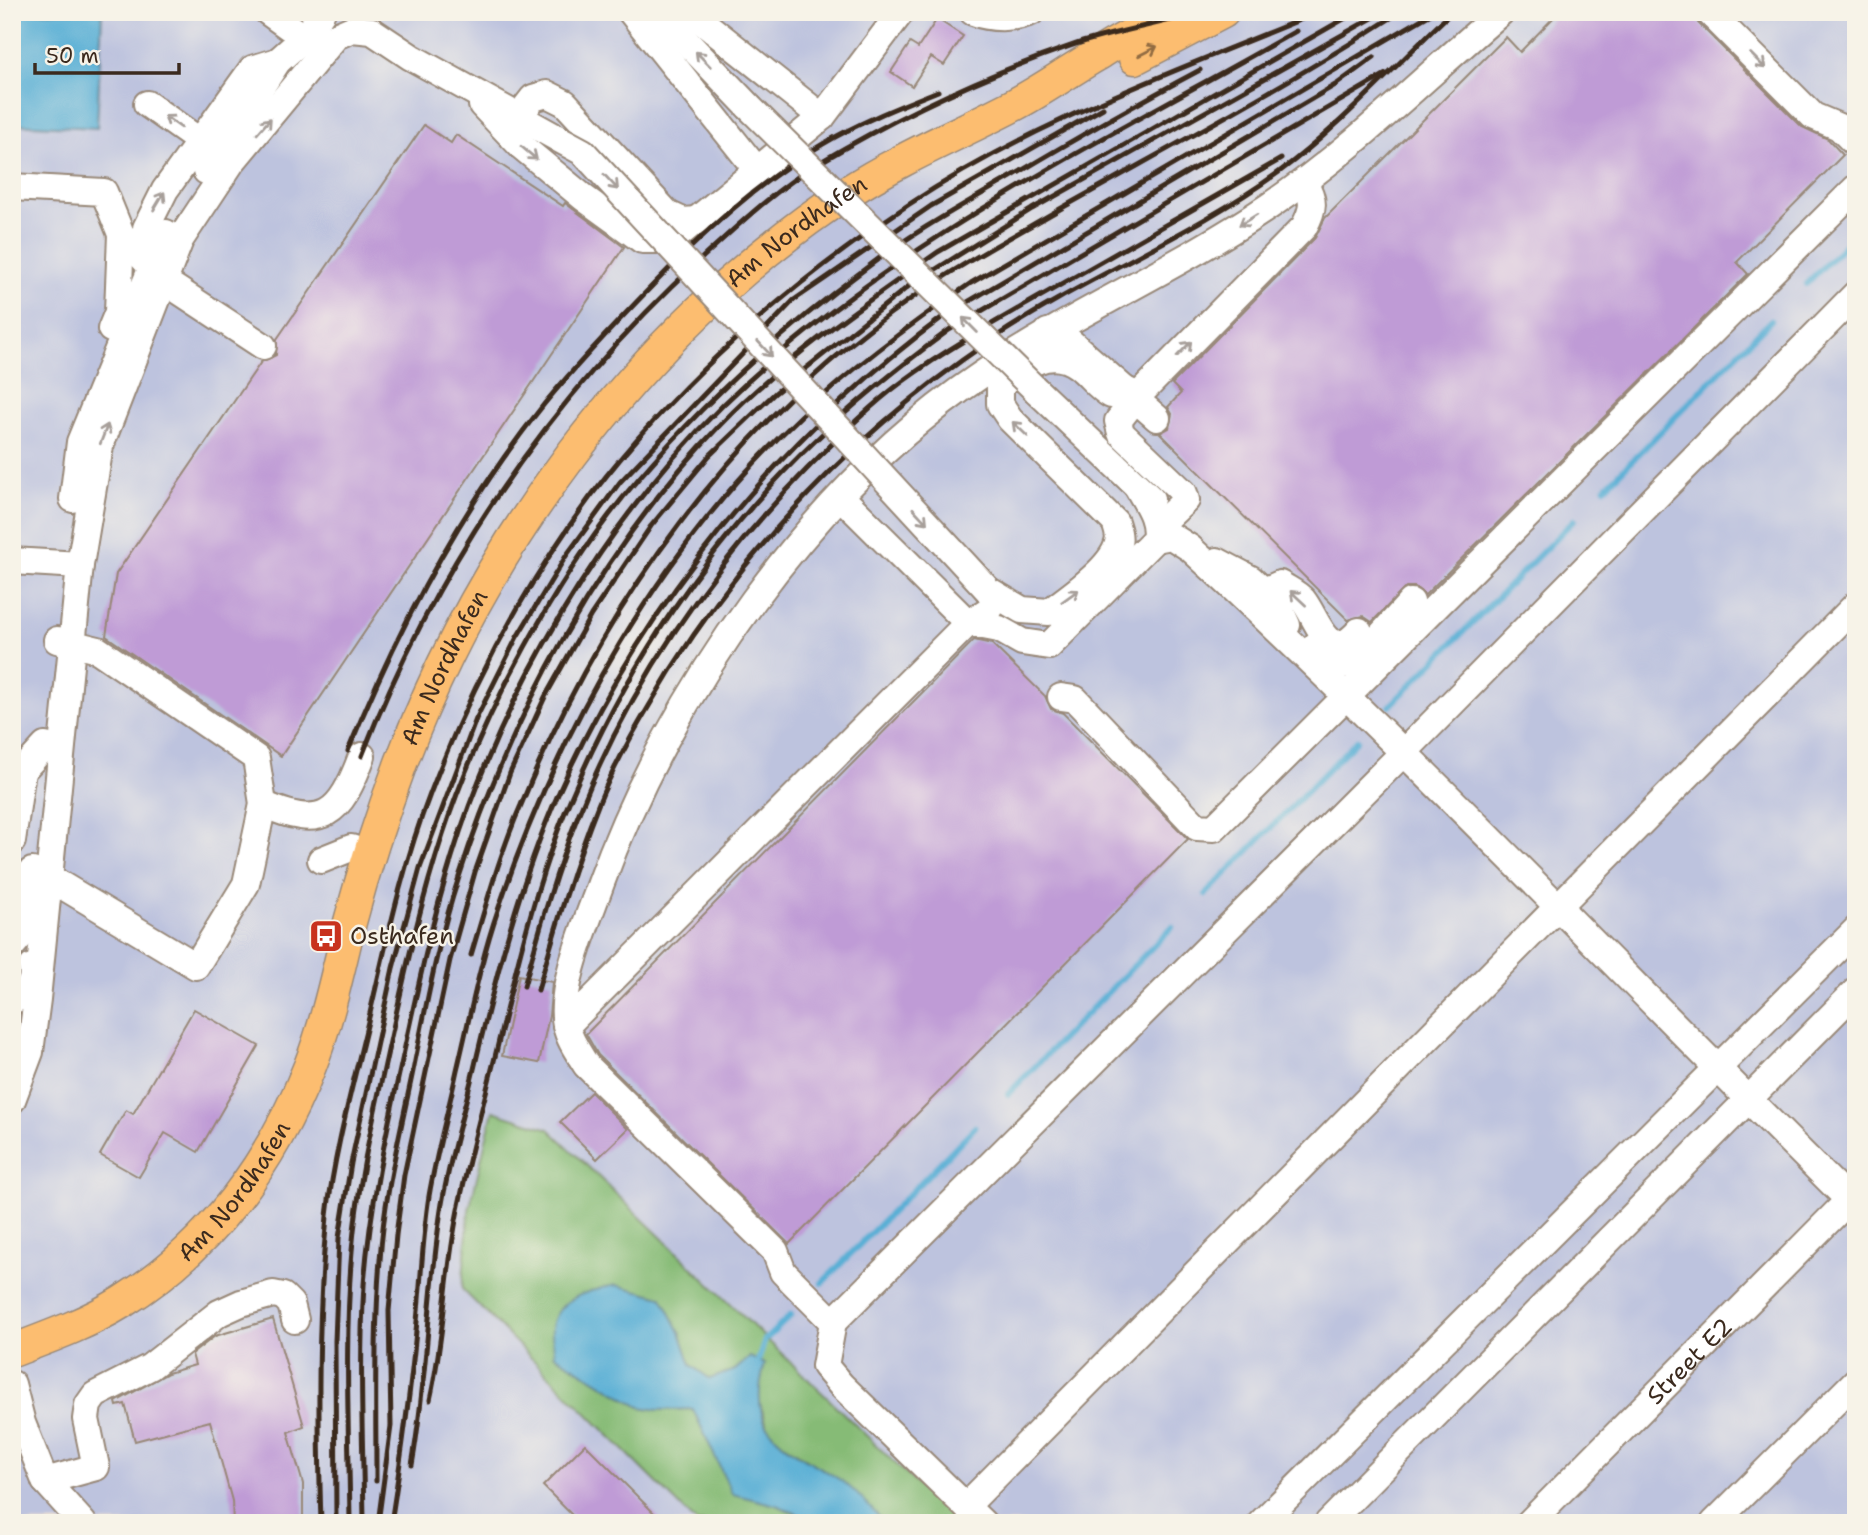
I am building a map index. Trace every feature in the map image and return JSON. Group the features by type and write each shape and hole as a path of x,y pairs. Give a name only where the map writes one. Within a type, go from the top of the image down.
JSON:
{"main road":[{"name":"Am Nordhafen","path":"12,1351 61,1333 122,1302 173,1265 236,1202 278,1137 311,1064 370,855 402,761 456,637 513,538 573,454 639,372 704,307 776,244 849,191 1038,92 1104,50 1173,12"},
{"name":"Am Nordhafen","path":"1038,92 1112,69 1223,12"}],"lane":[{"path":"268,12 314,44"},
{"path":"80,442 157,273 231,163 278,109 314,44 323,12"},
{"path":"631,12 758,170"},
{"path":"658,12 749,107 1115,467 1223,567 1251,579 1330,660 1343,667 1355,664 1411,602"},
{"path":"690,12 822,117"},
{"path":"464,86 521,146 584,198 642,240 672,240 822,117 901,12"},
{"path":"973,12 984,17 1020,16 1031,12"},
{"path":"833,1322 783,1272 775,1251 586,1065 566,1026 564,1003 589,919 606,869 654,759 701,678 753,600 842,498 894,444 978,377 1048,332 1194,252 1304,182 1501,12"},
{"path":"1709,12 1813,116 1839,127 1856,144"},
{"path":"157,273 146,228 152,213 198,140 251,69 278,61 352,29 372,31 583,152 991,594 1004,612 1043,628 1076,619"},
{"path":"72,565 100,446 157,273 163,238 278,61"},
{"path":"519,116 533,99 547,94 565,103 668,215 683,221 697,220"},
{"path":"148,104 198,140"},
{"path":"991,594 1022,610 1049,612 1079,590 1112,556 1119,542 1115,522 1010,419 1000,404 1000,386 1031,361 1052,356 1077,365 1096,386 1111,395 1132,395 1304,227 1314,210 1312,195 1304,182"},
{"path":"12,187 104,192 121,234 157,273 262,346"},
{"path":"1061,697 1075,699 1197,827 1214,828 1856,188"},
{"path":"16,1092 30,1052 36,1013 86,391 118,312 121,234"},
{"path":"1856,294 1403,753 833,1322 825,1366 841,1385 974,1514 1558,905 1856,605"},
{"path":"1109,300 1088,322 1086,333 1094,348 1119,369 1132,395 1130,424 1137,438 1197,497 1193,511 1174,521"},
{"path":"1048,332 1066,338 1157,418"},
{"path":"842,498 968,622 999,629 1022,642 1049,646 1155,539 1157,529 1152,512 1138,488"},
{"path":"1155,539 1171,536 1190,548 1296,646 1853,1200"},
{"path":"12,561 72,565"},
{"path":"1271,598 1280,584 1301,597 1321,635 1336,644 1350,641 1359,631"},
{"path":"566,1026 968,622 989,610 991,594"},
{"path":"1271,598 1296,646"},
{"path":"17,950 24,932 46,746 65,641"},
{"path":"47,886 196,966 246,884 262,804 256,758 98,650 65,641"},
{"path":"12,841 22,771 46,746"},
{"path":"262,804 291,816 309,819 324,813 342,799 355,754"},
{"path":"321,860 351,848 370,855"},
{"path":"17,950 47,886"},
{"path":"1261,1523 1856,930"},
{"path":"12,1021 18,997 33,973 17,950"},
{"path":"1328,1523 1856,991"},
{"path":"16,1092 18,997"},
{"name":"Street E2","path":"1529,1523 1853,1200"},
{"path":"45,1481 96,1467 86,1419 88,1405 96,1395 150,1367 219,1313 274,1294 283,1296 291,1304 295,1320"},
{"path":"1714,1523 1856,1381"},
{"path":"12,1384 22,1423 45,1481 83,1523"}],"shaded area":[{"path":"102,12 1856,12 1856,1523 957,1523 549,1129 494,1111 462,1289 697,1523 12,1523 12,124 97,128"}],"green space":[{"path":"493,1111 549,1129 957,1523 885,1523 847,1485 771,1436 759,1401 760,1381 750,1357 735,1370 710,1379 691,1365 680,1332 555,1355 640,1407 658,1410 693,1409 732,1493 776,1505 819,1523 697,1523 462,1289 469,1210"}],"water":[{"path":"12,12 102,12 97,128 12,124"},
{"path":"616,1285 662,1297 680,1332 691,1365 710,1379 735,1370 750,1357 765,1364 760,1390 761,1410 767,1426 792,1451 846,1484 885,1523 819,1523 776,1505 732,1494 693,1409 658,1410 640,1407 555,1355 552,1327 561,1308 576,1297"}],"building":[{"path":"1559,12 1694,12 1698,23 1802,127 1828,139 1843,155 1737,262 1748,274 1425,595 1415,587 1406,587 1372,622 1363,616 1348,620 1160,433 1169,428 1172,414 1168,407 1181,393 1172,384 1315,238 1325,218 1506,37 1520,52"},
{"path":"937,19 963,36 944,65 931,57 912,86 891,72 910,43 918,48"},
{"path":"424,125 451,143 456,135 563,206 565,203 624,247 281,756 106,636 116,574 261,362 276,355 277,339"},
{"path":"974,640 992,644 1045,696 1051,709 1063,713 1188,839 789,1244 598,1055 586,1034"},
{"path":"519,975 552,982 549,1016 539,1063 502,1056"},
{"path":"194,1009 259,1046 198,1152 165,1133 139,1177 100,1155 126,1110 133,1114"},
{"path":"591,1092 628,1129 597,1159 560,1122"},
{"path":"273,1319 304,1426 288,1432 303,1484 303,1523 233,1523 232,1501 210,1421 135,1441 125,1404 117,1406 116,1402 168,1373 195,1365 192,1354 215,1336"},
{"path":"585,1444 664,1523 580,1523 543,1486"}],"waterway":[{"path":"1806,284 1856,234"},
{"path":"1605,488 1771,320"},
{"path":"1390,706 1574,520"},
{"path":"1206,894 1357,740"},
{"path":"1008,1094 1172,927"},
{"path":"822,1283 975,1127"},
{"path":"758,1361 765,1340 791,1315"}],"railway":[{"path":"362,756 425,617 462,551 503,488 547,427 595,368 646,312 743,221 788,184 819,163 881,128 945,97 1010,68 1076,44 1201,12"},
{"path":"321,1523 321,1293 330,1191 396,902 420,821 470,700 519,606 575,517 639,437 700,372 766,312 871,230 957,175 1057,122 1319,12"},
{"path":"376,1481 376,1342 382,1236 393,1165 439,949 459,877 505,755 533,695 600,579 637,524 721,424 771,377 854,312 938,252 1356,12"},
{"path":"378,1523 391,1426 389,1311 396,1235 404,1175 450,960 475,872 510,773 545,697 591,615 651,526 709,456 775,393 909,286 1032,209 1383,12"},
{"path":"471,955 513,823 554,731 592,659 634,589 680,523 731,460 787,401 847,347 948,274 1275,89 1400,12"},
{"path":"391,1523 411,1379 429,1196 486,949 523,842 551,774 584,708 659,582 703,523 751,467 822,397 905,329 971,283 1434,12"},
{"path":"538,990 589,828 631,736 703,622 774,531 813,489 854,448 898,410 991,340 1062,297 1209,217 1279,172 1346,115 1452,12"},
{"path":"364,1523 364,1285 370,1226 391,1109 426,954 452,857 498,735 561,614 598,557 680,450 724,404 788,347 855,294 998,199 1296,31"},
{"path":"412,1465 444,1192 510,928 545,825 593,722 674,591 721,529 771,471 825,416 883,364 944,316 1337,84 1374,57"},
{"path":"350,1523 348,1319 352,1251 379,1090 414,935 459,788 501,694 551,601 609,516 664,449 746,368 834,292 918,232 1200,70"},
{"path":"430,1400 439,1351 454,1229 463,1187 518,962 546,863 592,750 617,702 675,607 707,562 741,519 816,440 881,383 949,330 1386,74"},
{"path":"348,751 410,614 459,526 514,443 584,358 691,247 776,174 851,129 938,91"},
{"path":"336,1523 335,1341 339,1238 351,1163 393,968 420,868 476,719 517,637 566,556 620,482 794,300 931,206 1103,108"},
{"path":"524,986 571,834 622,719 676,630 771,507 853,424 921,368 1001,319 1281,159"}],"place":[{"name":"Osthafen","path":"326,936"}]}
